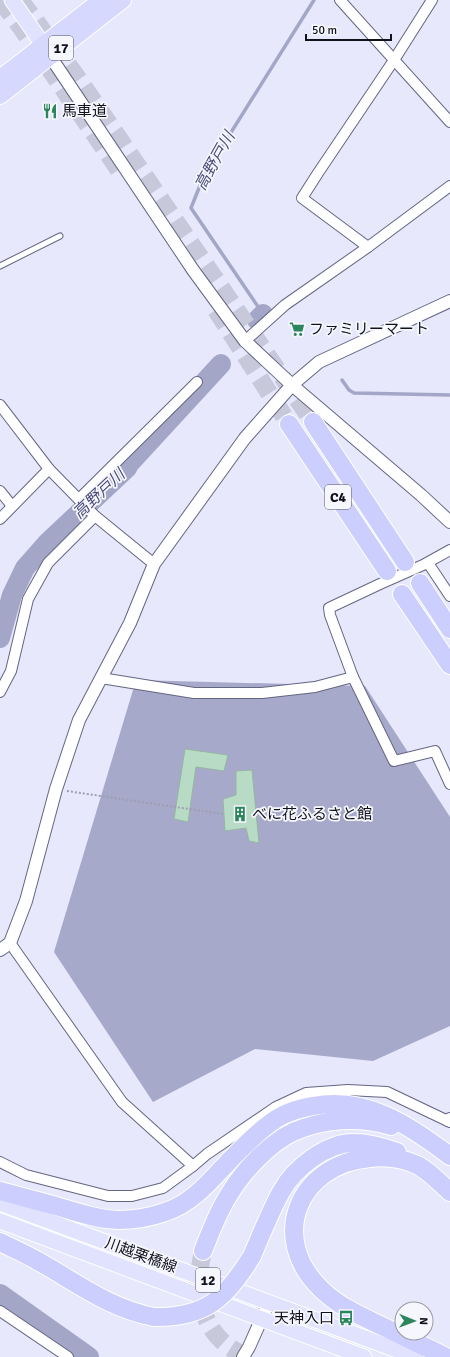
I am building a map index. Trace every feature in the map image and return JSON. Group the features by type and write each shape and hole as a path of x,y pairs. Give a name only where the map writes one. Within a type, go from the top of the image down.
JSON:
{"highway":[{"name":"17","path":"0,96 100,0"},
{"name":"17","path":"0,78 47,50 123,0"},
{"name":"C4","path":"313,422 406,562"},
{"name":"C4","path":"289,424 387,571"},
{"path":"420,583 450,629"},
{"path":"402,594 450,665"},
{"path":"0,1191 90,1216 118,1220 144,1217 167,1212 189,1201 254,1136 277,1118 300,1108 326,1103 351,1104 374,1110 396,1120 450,1156"},
{"path":"203,1251 216,1219 230,1192 250,1166 272,1146 291,1133 312,1125 327,1122 360,1120 385,1124 423,1137"},
{"path":"0,1242 36,1259 100,1298 120,1308 154,1317 172,1318 190,1314 208,1307 225,1294 240,1275 252,1256 282,1190 296,1172 314,1157 331,1147 354,1142 377,1145 399,1152 418,1165 450,1192"},
{"path":"418,1165 396,1158 379,1157 357,1159 338,1165 322,1174 309,1187 300,1204 295,1221 294,1239 299,1258 308,1275 321,1289 339,1303 360,1316 446,1357"}],"main road":[{"path":"13,3 47,50"},
{"name":"川越栗橋線","path":"0,1203 416,1357"},
{"name":"川越栗橋線","path":"0,1221 364,1357"}],"street":[{"path":"340,0 450,122"},
{"path":"368,247 302,198 432,0"},
{"path":"47,50 193,270 245,341 292,385 421,495 450,522"},
{"path":"245,341 284,305 368,247 450,186"},
{"path":"193,1166 122,1102 5,947 26,901 56,789 79,720 130,623 154,564 245,438 292,385 319,362 450,301"},
{"path":"78,499 197,382"},
{"path":"0,405 49,469 78,499 96,516 154,564"},
{"path":"0,519 49,469"},
{"path":"0,490 12,506"},
{"path":"0,692 10,671 28,600 48,563 96,516"},
{"path":"450,550 428,563 329,608 330,615 353,677 394,761 435,751 450,784"},
{"path":"428,563 450,596"},
{"path":"101,678 194,693 262,693 315,688 353,677"},
{"path":"0,1162 26,1175 108,1196 132,1196 163,1188 207,1154 276,1107 306,1093 348,1090 387,1092 449,1121"},
{"path":"243,1357 269,1302"},
{"path":"0,1311 68,1357"}],"lane":[{"path":"0,266 60,236"}],"path":[{"path":"56,789 223,814"}],"shaded area":[{"path":"136,680 365,686 450,817 450,1026 373,1061 255,1049 153,1102 54,952"}],"building":[{"path":"185,749 228,755 224,771 196,767 188,822 174,819"},
{"name":"べに花ふるさと館","path":"252,770 259,843 249,841 246,828 225,831 223,799 236,795 236,771"}],"waterway":[{"name":"高野戸川","path":"263,314 191,208 201,183 225,142 314,0"},
{"name":"高野戸川","path":"257,320 263,314"},
{"name":"高野戸川","path":"0,638 12,595 25,568 47,543 127,468 221,364"},
{"path":"342,380 349,390 354,393 450,395"},
{"name":"高野戸川","path":"0,1294 89,1357"}],"tunnel":[{"path":"0,0 20,26 123,176"},
{"path":"20,0 75,74 313,422"},
{"path":"216,310 289,424"},
{"path":"203,1251 198,1289 204,1314 212,1329 222,1341 231,1348 248,1357"}],"place":[{"name":"馬車道","path":"50,111"},
{"name":"ファミリーマート","path":"297,329"},
{"name":"べに花ふるさと館","path":"240,814"},
{"name":"天神入口","path":"346,1318"}]}
